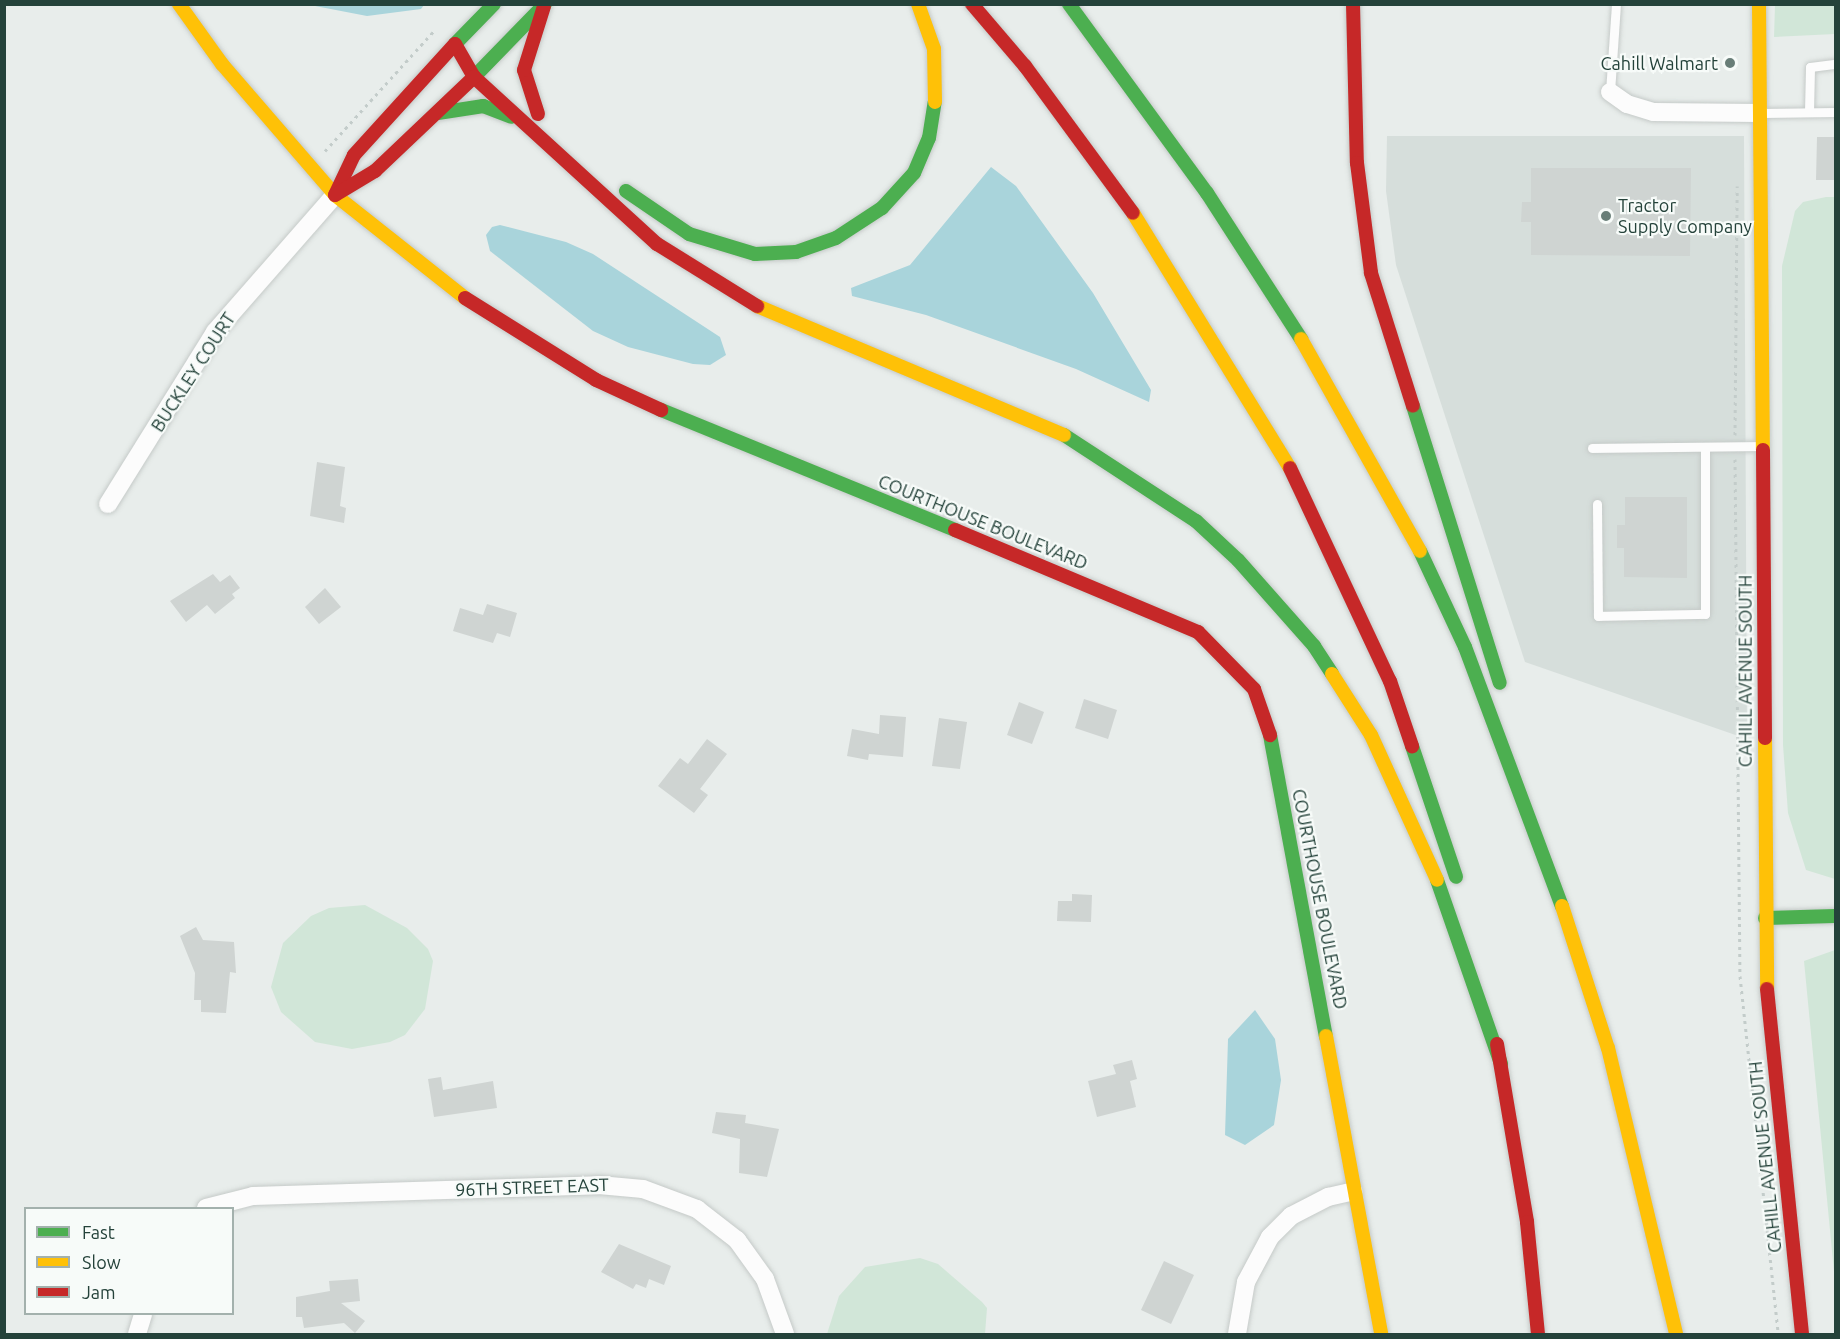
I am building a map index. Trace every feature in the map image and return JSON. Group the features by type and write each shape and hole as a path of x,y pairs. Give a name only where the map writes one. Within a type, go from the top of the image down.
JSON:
{"main road":[{"name":"COURTHOUSE BOULEVARD","path":"179,4 309,168 335,195 458,295 596,380 679,418 1166,616 1219,648 1254,689 1270,733 1381,1335"},
{"path":"335,195 354,155 494,4"},
{"path":"618,184 689,234 745,251 796,252 836,238 882,208 914,173 929,138 937,93 934,49 918,4"},
{"path":"972,4 1025,66 1137,219 1283,453 1390,681 1460,889"},
{"path":"1069,4 1207,193 1366,448 1465,647 1570,927"},
{"path":"1353,4 1356,163 1371,273 1505,698"},
{"name":"CAHILL AVENUE SOUTH","path":"1759,4 1767,1004 1802,1335"},
{"path":"335,195 375,171 438,113 545,5"},
{"path":"516,92 542,117 524,70 545,5"},
{"path":"455,44 486,63 501,77"},
{"path":"455,44 474,77 521,122 657,244 717,284 785,321 1026,416 1091,449 1196,521 1238,560 1314,646 1389,769 1448,907 1501,1064"},
{"path":"438,113 483,106 521,122"},
{"path":"1522,754 1570,927 1611,1059 1676,1335"},
{"path":"1765,918 1836,916"},
{"path":"1469,922 1501,1064 1527,1222 1538,1335"}],"street":[{"path":"1610,92 1627,104 1653,112 1759,113"},
{"name":"BUCKLEY COURT","path":"108,504 215,332 335,195"},
{"name":"96TH STREET EAST","path":"213,1207 253,1196 599,1185 643,1188 697,1209 737,1240 765,1279 785,1335"},
{"path":"1238,1335 1246,1282 1270,1238 1291,1216 1328,1197 1353,1191"},
{"path":"137,1335 143,1315"}],"lane":[{"path":"1610,92 1616,4"},
{"path":"1809,112 1810,67 1836,64"},
{"path":"1759,113 1836,112"},
{"path":"1592,448 1762,446"},
{"path":"1597,504 1598,616 1705,614 1705,447"}],"path":[{"path":"309,168 437,27"}],"shaded area":[{"path":"1387,136 1744,136 1747,739 1525,662 1396,265 1386,191"}],"green space":[{"path":"1775,5 1835,5 1835,34 1774,37"},
{"path":"1836,197 1835,879 1806,870 1788,813 1783,745 1782,266 1795,211 1803,202"},
{"path":"365,905 407,928 428,949 433,961 425,1009 405,1035 390,1042 352,1049 315,1042 281,1012 271,987 283,943 311,916 329,908"},
{"path":"1836,950 1835,1282 1804,961"},
{"path":"920,1258 938,1264 982,1302 987,1308 985,1334 827,1334 839,1296 865,1267"}],"water":[{"path":"310,5 424,5 421,9 367,16"},
{"path":"991,167 1016,186 1093,293 1151,390 1149,402 1076,369 926,315 852,296 851,288 910,265"},
{"path":"500,225 566,242 593,254 720,337 726,355 710,365 693,364 628,347 593,331 490,251 486,235 492,227"},
{"path":"1255,1010 1275,1039 1281,1080 1274,1125 1245,1145 1225,1135 1228,1039"}],"building":[{"path":"1817,137 1836,137 1836,180 1816,180"},
{"name":"Tractor Supply Company","path":"1531,168 1691,168 1690,256 1531,255 1531,222 1521,222 1522,202 1531,202"},
{"path":"317,462 345,467 340,506 346,508 344,523 310,516"},
{"path":"1625,497 1687,497 1687,578 1624,577 1624,548 1617,548 1617,525 1625,525"},
{"path":"213,574 220,582 230,575 240,588 232,594 235,598 215,614 207,605 186,622 170,601"},
{"path":"325,588 341,607 319,624 305,607"},
{"path":"487,604 517,613 510,637 497,633 493,643 453,631 460,608 483,615"},
{"path":"1084,699 1117,710 1108,739 1075,728"},
{"path":"1019,702 1044,712 1032,744 1007,735"},
{"path":"880,715 906,717 903,757 869,754 868,760 847,756 852,729 879,734"},
{"path":"939,718 967,722 960,769 932,766"},
{"path":"707,739 727,754 700,789 708,795 694,813 658,786 680,758 688,764"},
{"path":"1072,894 1092,895 1091,922 1057,921 1058,901 1072,901"},
{"path":"196,927 203,940 234,942 236,973 230,972 226,1013 201,1012 201,1000 194,1000 195,973 180,936"},
{"path":"1132,1060 1137,1079 1130,1081 1136,1107 1097,1117 1088,1081 1116,1074 1113,1065"},
{"path":"441,1077 443,1090 493,1081 497,1108 434,1117 428,1079"},
{"path":"716,1112 746,1115 745,1123 779,1129 767,1177 739,1173 740,1139 712,1133"},
{"path":"619,1244 671,1266 664,1285 649,1279 646,1288 636,1284 633,1289 601,1272"},
{"path":"1164,1261 1194,1275 1171,1324 1141,1310"},
{"path":"358,1279 360,1301 341,1303 365,1321 355,1333 344,1323 304,1328 302,1317 296,1317 296,1297 330,1291 329,1281"}],"traffic: fast":[{"path":"455,44 494,4"},
{"path":"474,77 545,4"},
{"path":"1069,4 1207,193 1301,339"},
{"path":"626,191 689,234 755,254 796,252 836,238 882,208 914,173 929,138 935,102"},
{"path":"438,113 483,106 511,117"},
{"path":"1413,406 1500,683"},
{"path":"661,410 955,530"},
{"path":"1064,435 1196,521 1238,560 1314,646 1332,674"},
{"path":"1420,551 1465,647 1562,906"},
{"path":"1270,735 1326,1036"},
{"path":"1412,746 1456,877"},
{"path":"1437,880 1501,1064"},
{"path":"1765,918 1836,916"}],"traffic: slow":[{"path":"179,4 222,64 335,195 465,298"},
{"path":"918,4 934,49 935,102"},
{"path":"1759,4 1763,450"},
{"path":"1133,213 1290,468"},
{"path":"757,306 1064,435"},
{"path":"1301,339 1420,551"},
{"path":"1332,674 1371,735 1437,880"},
{"path":"1765,738 1767,989"},
{"path":"1562,906 1608,1048 1676,1334"},
{"path":"1326,1036 1381,1334"}],"traffic: jam":[{"path":"972,4 1025,66 1133,213"},
{"path":"1353,4 1357,163 1371,273 1413,406"},
{"path":"538,114 524,70 544,6"},
{"path":"335,195 354,155 455,44"},
{"path":"455,44 474,77 657,244 757,306"},
{"path":"335,195 375,171 474,77"},
{"path":"465,298 596,380 661,410"},
{"path":"1763,450 1765,738"},
{"path":"1290,468 1390,681 1412,746"},
{"path":"955,530 1198,632 1254,689 1270,735"},
{"path":"1767,989 1802,1334"},
{"path":"1497,1044 1527,1222 1538,1334"}],"place":[{"name":"Cahill Walmart","path":"1730,63"},
{"name":"Tractor Supply Company","path":"1606,216"}]}
